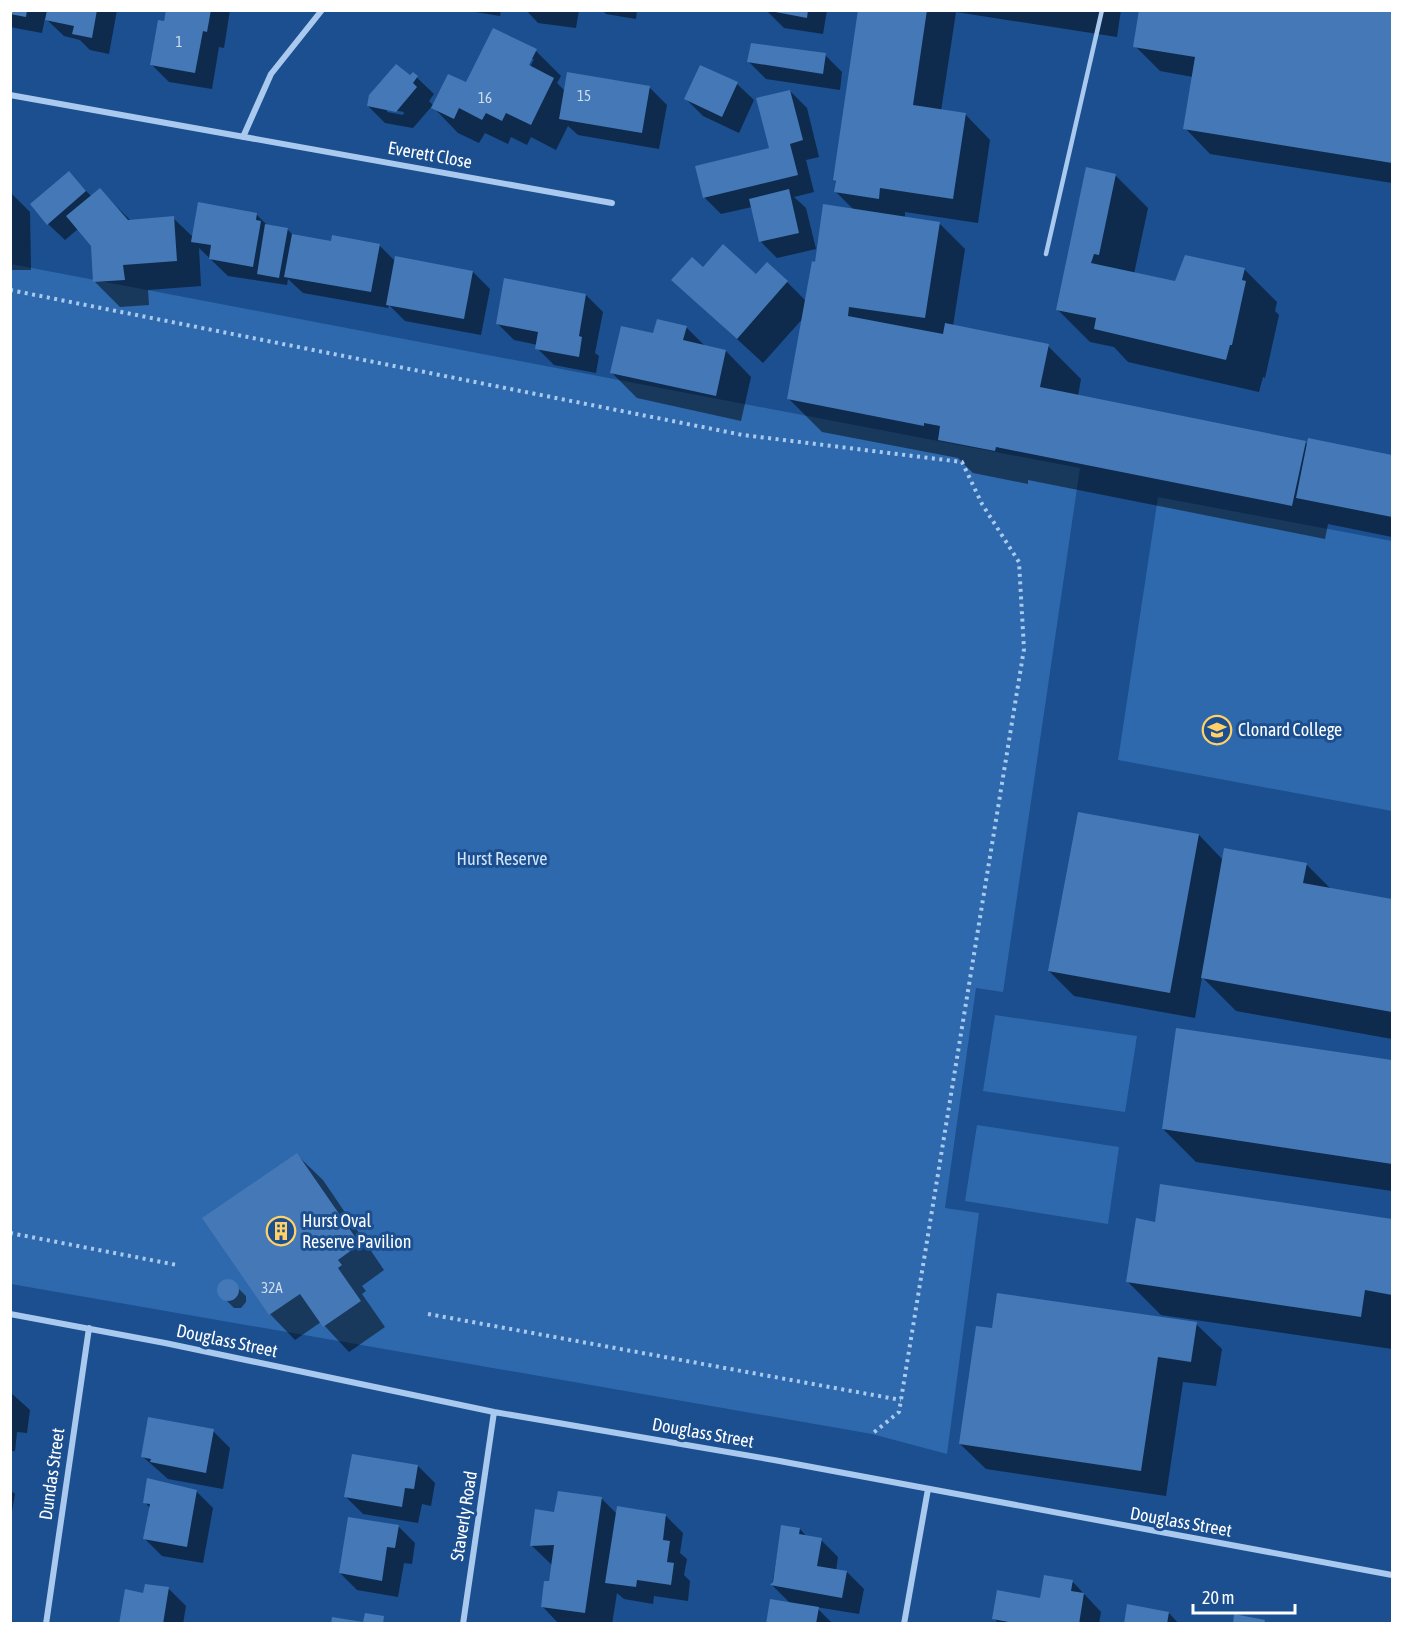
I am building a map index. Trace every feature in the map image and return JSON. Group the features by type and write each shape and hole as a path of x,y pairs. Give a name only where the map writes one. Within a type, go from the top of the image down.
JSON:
{"street":[{"path":"243,137 271,74 322,10"},
{"name":"Everett Close","path":"10,95 612,203"},
{"name":"Douglass Street","path":"10,1314 89,1328 495,1412 1392,1575"},
{"name":"Dundas Street","path":"46,1623 89,1328"},
{"name":"Staverly Road","path":"463,1623 495,1412"},
{"path":"904,1623 928,1489"}],"lane":[{"path":"1046,254 1102,10"}],"path":[{"path":"10,290 742,435 962,462 982,504 1019,562 1024,649 899,1412 872,1434"},
{"path":"10,1233 177,1265"},
{"path":"428,1314 901,1400"}],"green space":[{"name":"Hurst Reserve","path":"11,264 1080,468 1003,992 976,988 945,1208 979,1213 947,1454 872,1434 11,1284"},
{"path":"1158,497 1392,541 1392,811 1118,760"},
{"path":"995,1015 1137,1036 1125,1112 983,1091"},
{"path":"977,1125 1119,1147 1108,1224 965,1201"}],"building":[{"path":"10,10 27,10 26,17 10,14"},
{"path":"47,10 97,10 92,38 72,34 74,26 45,20"},
{"path":"166,10 211,10 207,32 203,31 195,73 150,65 158,20 164,21"},
{"path":"765,10 808,10 807,18"},
{"path":"858,10 927,10 913,105 966,113 953,199 880,188 879,199 834,192 836,181 833,180"},
{"path":"1139,10 1392,10 1392,163 1183,129 1195,57 1133,47"},
{"path":"493,28 537,49 529,65 554,78 531,125 506,113 502,121 486,113 482,120 459,108 454,119 431,108 448,74 466,82"},
{"path":"751,43 826,53 823,74 747,62"},
{"path":"396,64 410,75 413,72 418,76 413,83 417,87 396,112 367,106 369,95"},
{"path":"700,65 738,82 722,117 684,99"},
{"path":"567,72 650,86 642,133 559,119"},
{"path":"790,90 803,140 790,144 798,175 703,198 695,166 769,148 756,98"},
{"path":"1086,167 1116,174 1099,255 1094,254 1091,263 1175,281 1185,255 1245,268 1242,280 1246,281 1232,345 1230,345 1226,360 1094,329 1096,318 1056,310"},
{"path":"69,171 86,191 47,225 30,204"},
{"path":"100,188 128,220 174,216 177,261 123,265 125,280 93,282 91,246 66,216"},
{"path":"789,189 799,233 759,242 749,199"},
{"path":"198,202 257,213 256,220 261,221 253,267 209,259 211,245 191,242"},
{"path":"823,204 940,222 925,318 849,307 848,316 943,334 945,323 1049,344 1040,387 1306,441 1292,506 996,447 995,451 938,440 940,426 924,423 924,426 787,399 812,261 815,262"},
{"path":"265,224 288,228 279,278 257,274"},
{"path":"292,234 331,241 332,235 380,244 371,292 284,277"},
{"path":"723,244 756,274 767,262 788,281 737,339 671,280 692,257 703,267"},
{"path":"395,256 473,271 464,319 386,305"},
{"path":"504,278 586,294 579,336 582,337 579,357 535,349 538,332 496,324"},
{"path":"657,319 687,326 683,340 726,350 716,396 610,373 621,326 653,333"},
{"path":"1308,438 1392,455 1392,517 1296,498"},
{"path":"1078,812 1199,834 1170,993 1048,971"},
{"path":"1224,848 1307,863 1303,883 1392,899 1392,1012 1201,978"},
{"path":"1176,1028 1392,1060 1392,1164 1162,1129"},
{"name":"Hurst Oval Reserve Pavilion","path":"297,1153 360,1244 338,1260 342,1265 338,1268 361,1301 323,1327 300,1294 269,1315 202,1218"},
{"path":"1160,1184 1392,1219 1392,1295 1365,1290 1361,1317 1126,1282 1136,1218 1155,1222"},
{"path":"228,1279 236,1282 239,1290 236,1298 228,1301 220,1298 217,1290 220,1282"},
{"path":"997,1293 1197,1322 1191,1362 1158,1357 1141,1471 959,1444 976,1326 992,1328"},
{"path":"148,1417 214,1429 206,1473 150,1462 151,1459 141,1457"},
{"path":"352,1454 418,1465 414,1489 405,1488 402,1507 344,1497"},
{"path":"147,1478 197,1490 187,1547 143,1539 150,1504 143,1503"},
{"path":"558,1491 602,1497 585,1613 541,1607 544,1581 549,1581 554,1545 530,1546 535,1509 554,1512"},
{"path":"617,1506 666,1514 663,1540 670,1541 667,1562 674,1563 671,1585 637,1580 636,1587 605,1583"},
{"path":"348,1517 399,1525 395,1548 387,1547 382,1581 339,1573"},
{"path":"781,1525 800,1528 799,1534 822,1538 817,1566 847,1571 842,1598 770,1585 773,1582"},
{"path":"1044,1575 1073,1580 1071,1591 1084,1593 1079,1624 1020,1624 992,1619 997,1590 1040,1598"},
{"path":"145,1584 169,1587 163,1624 119,1624 125,1589 143,1593"},
{"path":"770,1599 819,1607 816,1624 766,1624"},
{"path":"1127,1604 1169,1612 1167,1624 1124,1624"},
{"path":"365,1613 384,1616 383,1624 331,1624 332,1617 363,1622"},
{"path":"1234,1614 1265,1620 1264,1624 1233,1624"}],"place":[{"name":"Clonard College","path":"1217,730"},
{"name":"Hurst Oval Reserve Pavilion","path":"281,1231"}]}
